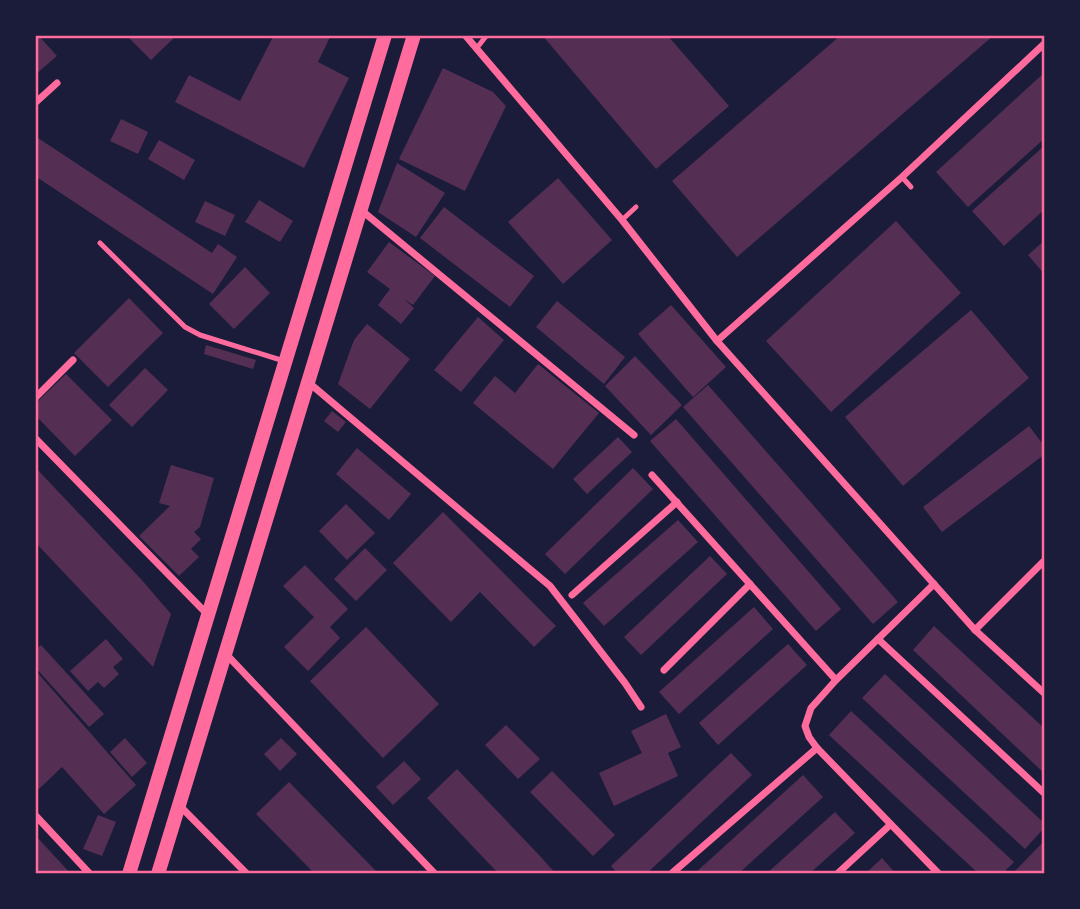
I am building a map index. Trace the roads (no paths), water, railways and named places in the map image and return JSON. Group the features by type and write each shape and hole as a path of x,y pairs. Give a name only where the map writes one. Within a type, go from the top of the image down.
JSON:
{"main road":[{"path":"129,874 385,35"},
{"path":"158,874 414,35"}],"street":[{"path":"465,35 622,220 717,341 975,630 1045,694"},
{"path":"717,341 902,177 1045,43"},
{"path":"35,103 57,83"},
{"path":"361,210 634,435"},
{"path":"35,398 73,360"},
{"path":"308,382 550,586 641,707"},
{"path":"35,438 208,615"},
{"path":"653,475 836,680"},
{"path":"572,595 677,502"},
{"path":"975,630 1045,560"},
{"path":"664,670 750,583"},
{"path":"934,584 836,680 811,708 805,726 817,748 939,874"},
{"path":"878,639 1045,794"},
{"path":"225,653 435,874"},
{"path":"671,874 817,748"},
{"path":"179,805 247,874"},
{"path":"35,815 90,874"},
{"path":"837,874 890,825"}],"lane":[{"path":"477,49 487,35"},
{"path":"902,177 911,187"},
{"path":"622,220 636,207"},
{"path":"100,243 185,327 200,335 285,362"}]}
